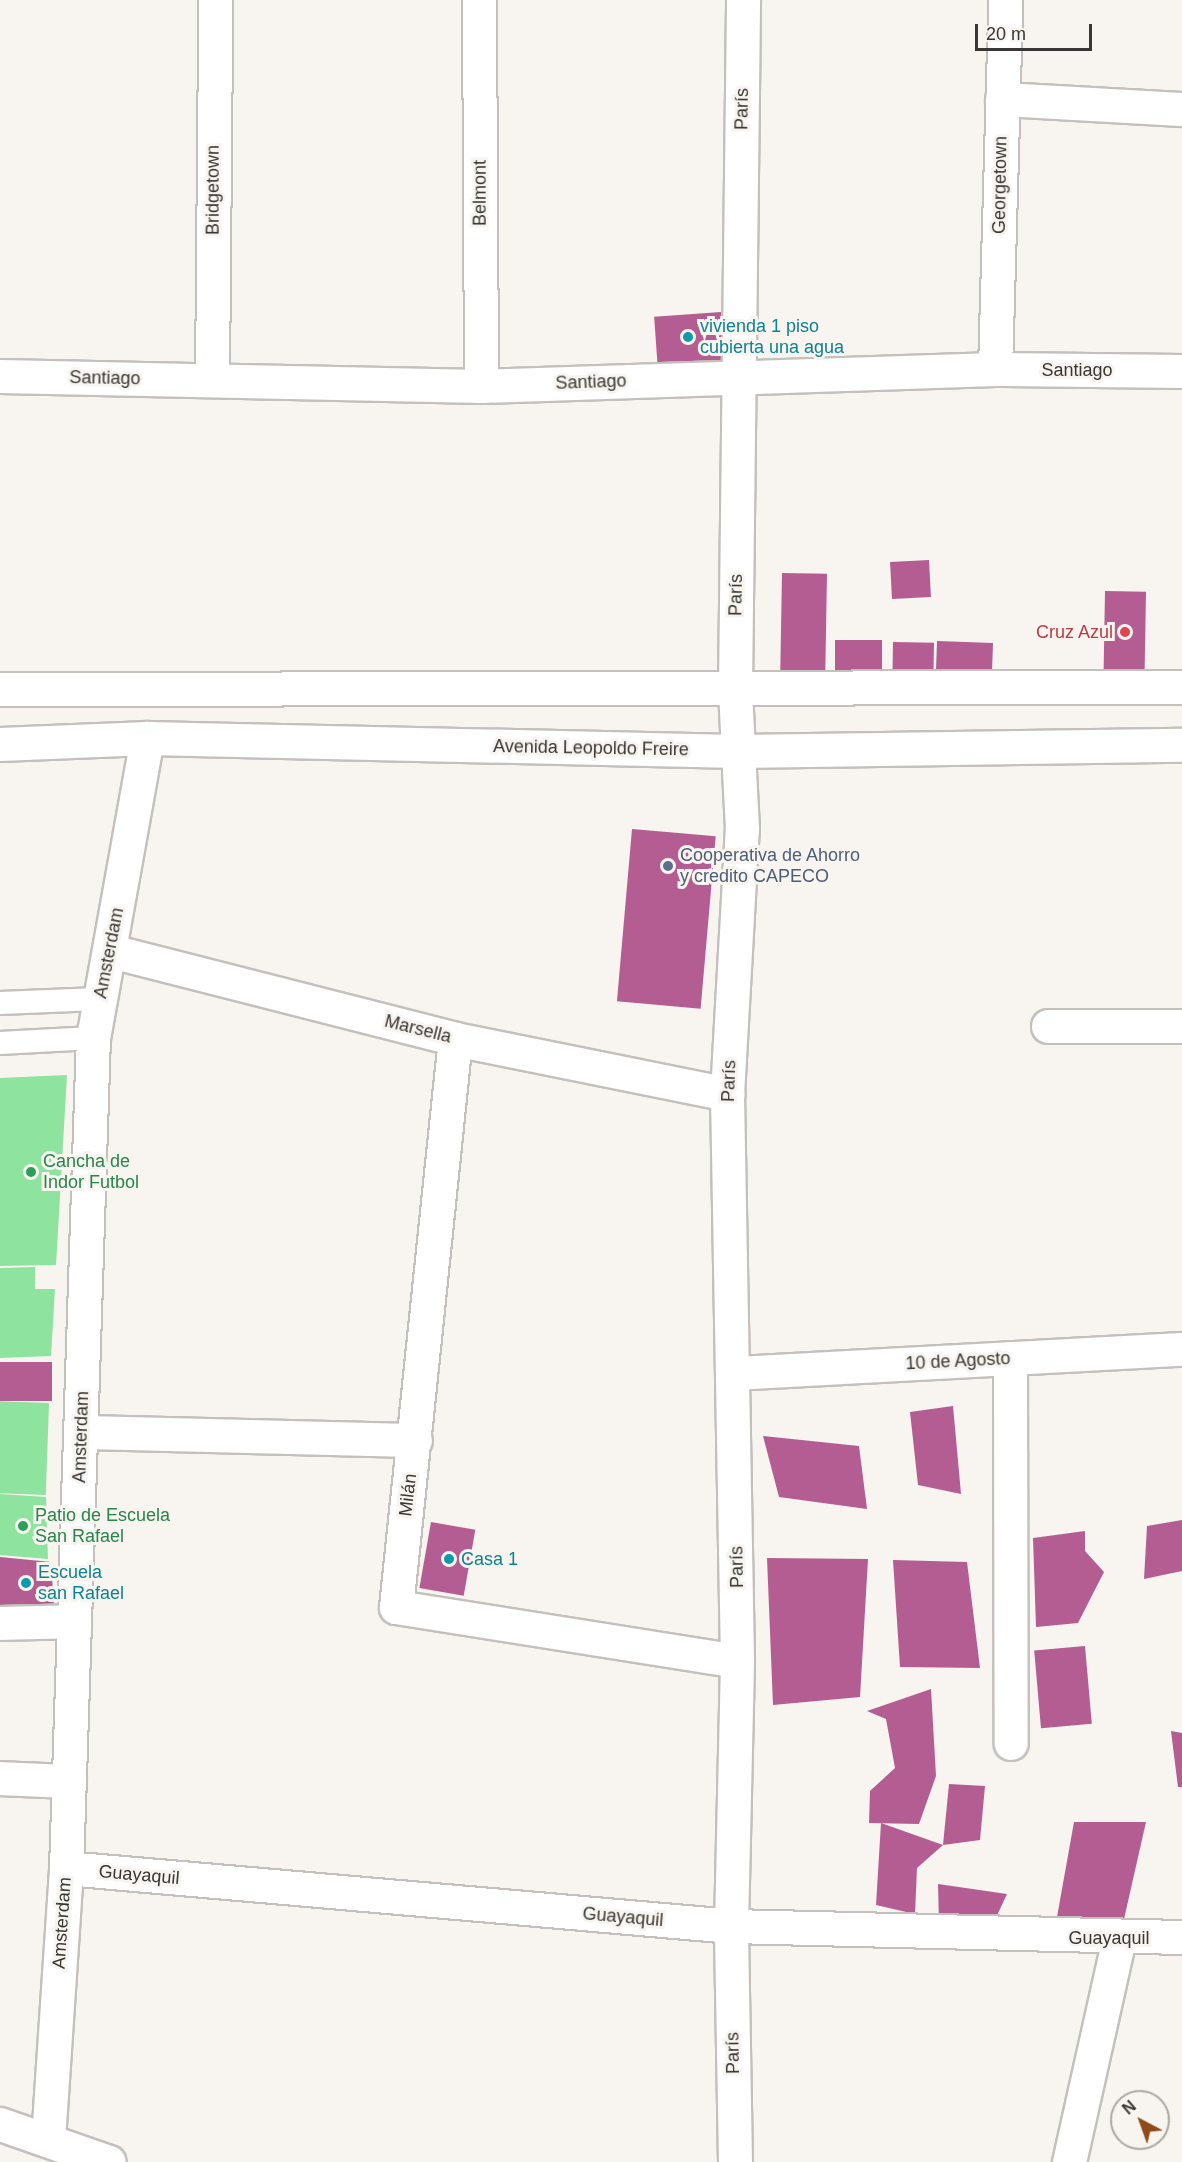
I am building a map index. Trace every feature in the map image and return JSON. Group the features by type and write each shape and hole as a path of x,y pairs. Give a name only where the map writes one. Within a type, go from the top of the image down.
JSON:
{"street":[{"name":"Bridgetown","path":"212,380 215,0"},
{"name":"Belmont","path":"479,0 481,386"},
{"name":"París","path":"735,2162 731,1926 737,1661 735,1373 727,1095 742,829 735,689 743,0"},
{"name":"Georgetown","path":"995,369 1005,0"},
{"path":"1002,99 1182,109"},
{"name":"Santiago","path":"0,376 481,386 995,369 1182,371"},
{"path":"0,689 1182,687"},
{"name":"Avenida Leopoldo Freire","path":"0,744 147,738 737,751 1182,745"},
{"name":"Amsterdam","path":"48,2140 66,1868 82,1432 93,1038 99,999 111,951 147,738"},
{"name":"Marsella","path":"111,951 455,1039 727,1095"},
{"path":"1048,1026 1182,1026"},
{"name":"Milán","path":"455,1039 415,1440 395,1602 401,1611 737,1661"},
{"name":"10 de Agosto","path":"735,1373 1182,1349"},
{"path":"1010,1358 1011,1743"},
{"path":"82,1432 415,1440"},
{"path":"0,1623 74,1621"},
{"path":"0,1778 69,1781"},
{"name":"Guayaquil","path":"66,1868 731,1926 1119,1939 1182,1937"},
{"path":"1069,2162 1119,1939"},
{"path":"0,2124 109,2162"}],"lane":[{"path":"0,1003 99,999"},
{"path":"0,1043 93,1038"}],"green space":[{"name":"Cancha de Indor Futbol","path":"67,1075 56,1265 0,1266 0,1078"},
{"path":"35,1267 35,1289 55,1289 51,1356 0,1358 0,1268"},
{"path":"0,1401 49,1403 46,1495 0,1493"},
{"name":"Patio de Escuela San Rafael","path":"0,1494 46,1497 48,1559 0,1555"}],"building":[{"name":"vivienda 1 piso cubierta una agua","path":"721,312 724,360 658,365 654,317"},
{"path":"929,560 931,597 892,599 890,562"},
{"path":"782,573 827,574 825,676 780,675"},
{"path":"1105,591 1146,592 1145,672 1104,671"},
{"path":"835,640 882,640 882,674 835,674"},
{"path":"937,641 993,643 992,676 936,674"},
{"path":"893,642 934,643 933,677 892,676"},
{"path":"632,829 716,836 701,1009 617,1001"},
{"path":"0,1362 52,1362 52,1401 0,1401"},
{"path":"953,1406 961,1494 918,1485 910,1412"},
{"path":"763,1436 859,1446 867,1509 779,1497"},
{"path":"1182,1520 1182,1571 1144,1579 1147,1526"},
{"name":"Casa 1","path":"431,1522 475,1530 464,1596 419,1588"},
{"path":"1085,1531 1085,1551 1104,1572 1078,1623 1036,1627 1033,1538"},
{"name":"Escuela san Rafael","path":"0,1557 51,1562 54,1606 0,1605"},
{"path":"767,1558 868,1559 860,1697 773,1705"},
{"path":"893,1560 967,1562 980,1668 900,1667"},
{"path":"1085,1646 1092,1724 1041,1728 1034,1650"},
{"path":"931,1689 936,1776 919,1824 869,1823 870,1791 895,1768 886,1719 867,1711"},
{"path":"1171,1731 1182,1733 1182,1787 1178,1787"},
{"path":"949,1784 985,1786 980,1840 943,1845"},
{"path":"1074,1822 1146,1822 1124,1919 1057,1917"},
{"path":"881,1823 943,1845 917,1868 915,1914 876,1905"},
{"path":"938,1884 1007,1894 988,1935 939,1924"}],"place":[{"name":"vivienda 1 piso cubierta una agua","path":"688,337"},
{"name":"Cruz Azul","path":"1125,632"},
{"name":"Cooperativa de Ahorro y credito CAPECO","path":"668,866"},
{"name":"Cancha de Indor Futbol","path":"31,1172"},
{"name":"Patio de Escuela San Rafael","path":"23,1526"},
{"name":"Casa 1","path":"449,1559"},
{"name":"Escuela san Rafael","path":"26,1583"}]}
